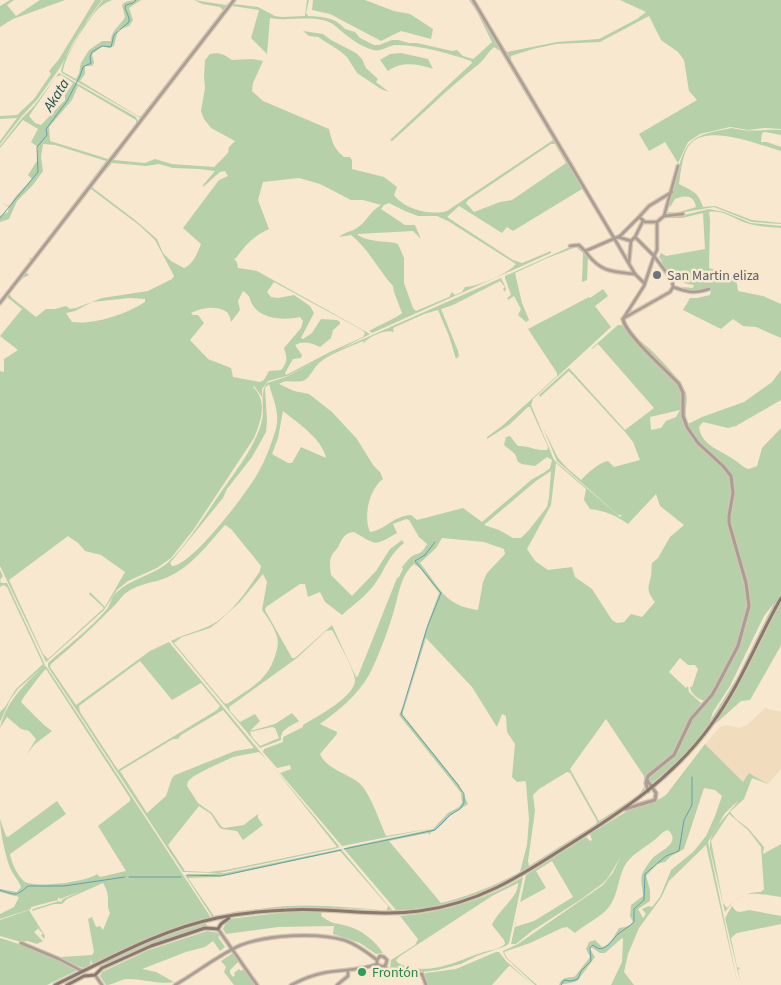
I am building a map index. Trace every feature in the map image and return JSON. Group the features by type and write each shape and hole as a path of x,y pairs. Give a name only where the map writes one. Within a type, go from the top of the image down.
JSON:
{"main road":[{"path":"55,985 148,940 218,918 270,911 311,909 397,913 420,911 461,902 494,890 516,879 625,809 660,782 697,744 724,706 781,598"},
{"path":"67,985 88,975 95,975 105,966 151,946 210,928 214,930 232,916"},
{"path":"218,918 221,924"},
{"path":"209,921 210,928"},
{"path":"95,964 98,971"},
{"path":"84,970 88,975"}],"street":[{"path":"0,303 234,0"},
{"path":"473,0 635,274 644,283"},
{"path":"639,217 648,223 658,222 664,216 678,166"},
{"path":"585,251 615,238 649,206 672,192"},
{"path":"664,216 683,214"},
{"path":"629,262 631,241 643,221"},
{"path":"625,809 655,800 656,794 650,790 646,783 647,779 651,773 674,755 690,719 714,692 738,646 749,601 738,549 729,523 733,493 731,476 698,442 687,427 683,416 684,393 679,384 632,335 624,324 623,319 644,286 657,250 658,222"},
{"path":"623,319 670,292 673,287 672,280 654,256 635,237"},
{"path":"615,238 631,241"},
{"path":"570,246 578,245 598,264 612,272 635,274"},
{"path":"673,287 692,293 709,289"},
{"path":"647,779 650,790"},
{"path":"649,784 660,782"},
{"path":"218,928 257,985"},
{"path":"176,985 233,950 250,942 294,937 322,937 344,940 360,948 380,966 385,966 388,971 422,974 426,985"},
{"path":"22,943 84,970"},
{"path":"290,985 317,974 362,968 377,962 380,956 384,956 387,960 385,966"},
{"path":"337,985 348,976 348,970"},
{"path":"95,975 102,985"}],"shaded area":[{"path":"765,708 781,712 781,769 768,784 749,773 743,783 705,744 720,727 726,725 739,728 747,725"}],"green space":[{"path":"10,0 14,0 7,5 16,16 40,0 65,0 13,19 0,27 0,6"},
{"path":"95,0 102,0 88,19 59,69 37,100 0,144 0,141 17,118 0,119 0,116 17,115 34,99 51,74 49,71 59,59"},
{"path":"103,0 112,0 100,8 88,21 71,49 63,72 76,79 81,63 89,50 102,41 111,41 114,31 125,17 122,5 128,1 141,0 129,8 133,20 129,26 118,30 114,46 109,48 103,46 92,54 94,63 92,66 85,66 85,74 80,81 141,116 223,10 220,7 202,4 194,0 226,5 233,0 142,118 139,117 62,73 61,70 73,43 85,25"},
{"path":"235,0 237,0 234,4 258,7 275,16 282,17 305,16 307,0 309,0 306,13 308,16 324,17 333,20 374,45 398,40 452,51 457,50 463,56 473,59 492,42 469,0 472,0 603,221 582,189 513,231 507,227 502,233 459,206 447,217 513,260 522,263 551,251 551,253 372,333 369,331 402,313 393,286 368,253 351,235 339,237 360,226 381,205 363,200 351,200 320,184 299,178 263,182 258,200 269,229 251,241 234,259 237,262 238,268 257,271 370,334 287,376 268,381 262,389 262,397 253,387 258,393 262,405 261,418 254,438 194,529 171,558 157,568 128,581 117,590 104,610 46,662 0,566 0,371 4,372 4,359 18,350 0,336 22,309 7,297 0,306 0,304","holes":["232,6 259,10 251,38 267,54 270,18 317,19 331,23 356,42 373,50 395,45 414,46 443,52 471,61 472,63 390,140 392,141 479,64 494,47 500,51 553,140 447,211 433,213 418,210 398,200 394,195 397,187 384,177 352,169 352,160 350,157 344,157 338,151 332,141 329,129 263,101 252,91 253,83 263,61 252,59 232,60 222,54 214,53 210,54 205,60 205,88 201,111 211,128 235,141 229,147 228,153 214,167 172,164 155,159 145,163 114,160","551,144 555,144 566,163 512,200 500,202 474,212 466,203","112,163 146,166 159,164 173,168 215,171 203,187 220,172 225,171 228,176 219,180 183,228 201,244 193,261 184,268 171,261 163,253 157,239 93,188 93,185","91,189 139,225 155,240 174,276 172,279 148,291 102,298 76,308 70,309 66,306 46,309 36,317 12,298 9,293 23,278 29,275 26,272","389,203 418,216 437,216 516,264 492,279 465,287 462,292 455,295 452,292 449,297 416,311 413,308 404,283 404,258 398,244 366,239 357,234 413,231 421,239 415,225 405,225 381,209","274,282 365,333 363,337 286,375 285,373 293,359 301,358 302,355 295,345 304,342 320,347 331,338 333,330 340,322 337,320 321,319 312,333 303,339 301,338 314,313 310,306 294,295 278,298 271,297 267,292","243,291 249,297 254,307 263,314 281,319 300,317 303,321 301,328 284,348 286,355 285,365 281,370 269,371 264,380 260,382 233,377 231,368 208,359 190,340 204,323 198,315 191,313 195,311 208,308 221,309 228,314 231,322 240,310 238,301","130,298 145,299 145,302 129,311 110,318 90,322 72,322 66,313 75,311 92,302","68,536 85,551 101,555 125,572 105,607 90,592 89,594 104,608 48,659 43,654 9,580"]},
{"path":"313,0 365,0 394,11 410,14 433,29 431,39 401,31 381,41 330,14 312,10"},
{"path":"474,0 507,52 557,42 599,39 637,19 646,12 620,0 781,0 781,129 748,130 730,127 700,134 688,142 678,163 665,142 649,151 639,134 697,100 689,91 684,60 678,52 661,40 649,16 600,42 556,44 511,56 511,60 576,172"},
{"path":"303,31 323,34 356,53 362,59 366,68 378,79 376,82 389,92 381,89 357,73 347,57 340,51 318,37 309,36"},
{"path":"401,53 428,59 433,69 410,64 388,71 380,60 390,54"},
{"path":"59,73 136,117 138,122 31,261 29,259 33,257 106,161 55,145 43,144 41,157 43,171 33,185 17,201 9,219 0,222 0,216 8,212 9,207 0,202 9,206 32,179 28,175 37,161 38,147 31,142 38,129 23,120 0,148 0,146","holes":["61,75 73,83 65,95 65,100 41,125 35,123 29,116 56,77","78,86 136,120 136,124 108,159 50,141 49,127 72,100"]},
{"path":"732,128 750,131 781,130 781,135 762,133 761,142 781,147 781,151 735,138 710,135 699,138 688,147 682,162 679,184 694,192 703,207 715,206 752,220 781,224 752,222 714,207 668,215 669,212 676,213 696,207 693,200 688,197 675,199 670,207 668,206 680,161 688,145 692,141 711,132"},
{"path":"709,209 724,212 751,223 781,226 781,228 758,226 720,212 709,212 709,268 731,274 737,284 738,291 763,296 781,304 781,338 756,327 743,326 733,319 721,329 683,310 690,298 710,295 711,290 701,289 694,294 682,289 683,287 693,288 694,285 681,282 672,272 669,274 661,264 662,261 659,257 661,253 666,256 705,249 703,213 682,218 670,217"},
{"path":"572,246 580,247 588,257 587,280 582,282 583,253 576,247 515,273 522,303 529,320 526,322 518,315 521,309 514,296 508,300 507,298 511,295 505,276"},
{"path":"501,278 506,288 505,292 503,289 505,287 500,281 453,305 441,309 458,351 459,356 456,359 438,310 393,328 394,332 387,331 378,334 364,343 363,341 341,350 320,362 305,380 285,381 279,384 294,391 309,394 332,412 357,439 373,465 380,472 383,479 374,489 367,511 370,532 400,517 411,515 417,520 463,508 482,522 531,480 550,468 552,460 547,457 535,466 518,462 515,454 504,445 506,437 510,436 518,446 547,450 548,447 530,407 509,425 487,439 487,437 502,426 557,376 557,373 528,329 590,298 603,289 608,296 595,306 611,327 533,399 531,405 554,460 620,517 622,515 618,515 557,461 543,428 558,458 581,480 604,462 608,461 614,467 640,460 633,442 569,371 540,397 539,395 569,368 625,430 654,408 598,344 592,349 618,325 622,325 680,387 682,393 682,417 685,426 696,442 720,464 729,476 731,483 732,491 728,516 748,603 736,647 712,693 705,701 695,696 690,689 698,669 695,665 688,665 680,658 669,672 686,688 688,686 689,692 701,703 687,723 678,746 671,756 653,769 646,777 644,793 615,814 575,840 505,881 465,898 443,904 396,910 344,849 433,829 448,813 459,807 462,803 461,793 399,715 404,705 425,632 439,593 420,568 414,564 406,574 400,588 385,637 369,675 341,708 320,724 337,732 337,734 320,754 328,764 363,787 373,804 386,836 433,828 342,846 280,773 291,769 290,765 277,768 263,752 264,749 283,742 283,737 303,727 303,725 334,706 349,693 353,686 355,680 352,670 332,630 326,631 297,658 229,707 230,711 240,722 255,714 260,721 250,731 275,724 292,713 299,721 284,730 281,740 260,748 171,641 207,627 223,617 243,595 260,571 261,566 231,529 225,525 185,567 168,577 141,585 124,594 115,605 50,667 76,705 150,651 169,642 267,760 259,752 233,757 207,769 188,781 187,786 198,803 212,813 224,828 244,825 258,814 258,818 263,825 243,840 237,831 219,827 211,814 199,806 168,845 185,871 209,872 226,870 337,847 271,764 339,846 338,848 219,873 183,872 48,667 48,663 100,616 116,593 127,584 165,565 187,541 251,448 262,420 263,391 267,383 286,377 334,352","holes":["269,384 276,406 277,423 271,445 262,466 244,494 206,541 181,563 172,566 170,563 223,498 227,489 252,457 266,432 265,388","680,410 676,417 666,421 661,428 651,430 650,417","283,411 315,438 324,451 326,458 301,447 292,463 288,463 272,454 278,438","556,463 586,489 584,500 590,509 610,514 628,524 656,494 660,506 684,525 670,537 658,558 652,563 648,589 655,602 642,617 631,614 624,622 617,623 612,620 592,589 575,577 572,567 548,570 535,561 527,549 551,505","551,471 547,507 529,530 521,538 513,538 499,530 484,525 536,481","406,519 409,520 419,537 427,544 421,552 408,559 402,567 403,569 397,578 358,676 356,677 332,625 295,658 292,658 265,610 266,607 300,584 305,584 308,597 320,592 325,602 342,615 370,589 390,558 404,543 402,540 390,549 376,571 352,596 331,575 331,557 348,533 354,532 375,543 397,533 393,524","442,538 484,542 504,549 505,554 487,573 483,582 478,610 457,604 443,594 420,563 436,548","263,574 267,582 262,610 276,633 278,642 276,651 272,665 262,679 227,704 224,703 174,643 182,637 210,628 240,602","426,638 472,687 497,727 502,714 506,716 507,732 515,744 512,777 517,782 525,781 526,783 529,819 527,845 520,872 481,890 441,903 389,841 428,833 430,835 450,816 468,804 459,785 403,715","140,661 172,700 201,683 220,706 217,710 118,770 80,712 79,706","223,710 254,748 235,751 175,775 172,778 166,796 147,813 120,771 173,739 178,739 181,735","606,719 644,776 644,787 639,795 599,821 570,769","275,728 279,738 260,746 250,732","567,772 570,773 597,821 596,824 529,866 528,861 535,811 533,795 539,789"]},
{"path":"641,342 666,365 684,388 687,397 686,420 688,424 744,402 772,382 781,370 781,400 736,426 728,428 703,422 699,427 701,434 708,443 749,469 757,466 762,448 781,428 781,594 736,681 716,715 681,759 652,783 648,780 651,774 671,760 679,751 685,732 692,719 716,692 738,648 750,602 739,551 730,522 734,492 732,475 700,443 690,430 684,417 685,398 682,387","holes":["774,603 737,678 710,721 713,712 730,686 764,616"]},
{"path":"0,580 1,583 7,583 45,665 18,689 10,700 0,722 0,712 16,689 43,664 7,587 3,585 0,587"},
{"path":"781,602 781,645 779,649 750,700 741,701 713,726 737,688"},
{"path":"46,666 210,916 210,918 155,935 92,964 91,959 90,965 83,968 65,961 61,957 92,955 94,952 88,919 92,917 96,927 100,926 103,930 110,913 108,896 103,883 67,899 62,904 54,904 32,911 33,909 61,902 63,899 83,890 60,899 58,897 58,900 31,907 31,909 0,919 0,914 14,907 19,897 0,892 0,889 17,892 21,887 7,859 0,819 8,837 57,801 66,814 10,854 15,869 25,882 31,884 62,883 92,877 97,874 100,877 126,871 98,826 130,801 130,798 46,669 21,702 52,731 35,744 27,754 36,739 29,731 21,729 7,717 0,728 12,701 23,686"},
{"path":"705,744 743,782 749,773 768,784 752,778 744,799 730,812 748,828 764,847 763,854 781,844 781,897 756,894 745,895 751,893 761,892 764,889 761,847 748,830 729,814 711,841 723,903 727,908 732,904 725,912 710,849 710,842 712,836 708,842 738,985 706,845 669,881 661,898 639,928 628,954 624,972 634,985 611,985 622,962 622,938 605,953 600,953 591,947 590,949 595,957 578,980 559,985 565,978 574,977 590,957 586,949 589,942 595,940 602,947 605,946 619,928 628,926 633,922 630,916 631,905 643,896 642,875 652,859 672,842 672,834 668,830 629,859 622,872 612,902 601,914 575,933 567,927 562,928 530,943 504,952 507,958 537,985 535,985 506,958 503,951 518,944 603,885 612,874 621,856 608,878 602,884 532,931 516,944 511,944 518,910 515,927 534,921 573,897 552,861 536,871 546,888 520,902 526,875 586,837 590,841 592,840 590,834 629,810 656,801 666,795","holes":["704,788 715,790 722,796 706,836 693,852 671,870 660,897 652,907 649,906 642,909 646,914 643,918 638,909 650,901 650,890 646,876 657,864 665,862 671,856 684,849","738,801 717,827 725,813"]},
{"path":"341,849 392,910 387,910 388,906 340,851 217,877 188,878 214,916 268,908 287,906 324,906 382,910 297,907 255,910 213,918 185,875 225,873"},
{"path":"523,877 509,943 506,946 461,964 438,970 415,973 390,969 391,960 415,945 418,939 400,916 464,904","holes":["518,883 512,899 498,914 492,925 504,940 505,944 503,946 431,968 409,967 398,963 396,960 492,896"]},
{"path":"732,906 736,911 740,912 749,910 781,916 781,924 737,933 731,938 737,967 740,968 738,970 741,985 725,918"},
{"path":"29,910 45,936 44,939 41,935 43,934 37,927 38,929 34,932 43,941 37,944 0,936 0,920"},
{"path":"288,912 322,912 321,916 329,921 363,933 383,953 376,954 360,943 333,934 334,926 278,927 226,934 223,929 230,919"},
{"path":"206,923 207,927 147,946 100,968 99,965 161,937"},
{"path":"207,931 218,933 220,936 218,937 225,947 220,951 213,941 205,947 186,952 142,969 156,972 174,982 163,983 128,979 106,985 100,976 102,972 149,950"},
{"path":"0,938 40,952 78,970 47,985 0,985"},
{"path":"499,952 506,961 533,985 510,966 492,985 428,985 424,974 426,973 456,969"},
{"path":"233,953 239,961 230,970 230,973 233,977 234,973 239,969 241,971 244,969 255,985 234,985 224,972 226,967 221,961"}],"waterway":[{"name":"Akata","path":"0,218 38,172 37,147 47,135 46,129 67,101 83,67 91,63 90,57 92,52 102,46 111,47 114,35 129,22 125,8 126,5 136,0"},
{"path":"344,849 435,830 450,815 460,809 464,803 464,794 458,785 401,714 428,625 441,593 415,561 425,555 435,542"},
{"path":"561,985 564,980 578,979 581,971 591,961 590,948 593,945 600,949 604,948 634,922 634,909 644,900 645,874 666,856 679,851 684,820 692,805 692,777"},
{"path":"187,875 221,876 341,850"},
{"path":"0,890 15,894 28,886 64,886 125,877"},
{"path":"129,877 181,877"}],"place":[{"name":"San Martin eliza","path":"657,275"},
{"name":"Frontón","path":"362,972"}]}
